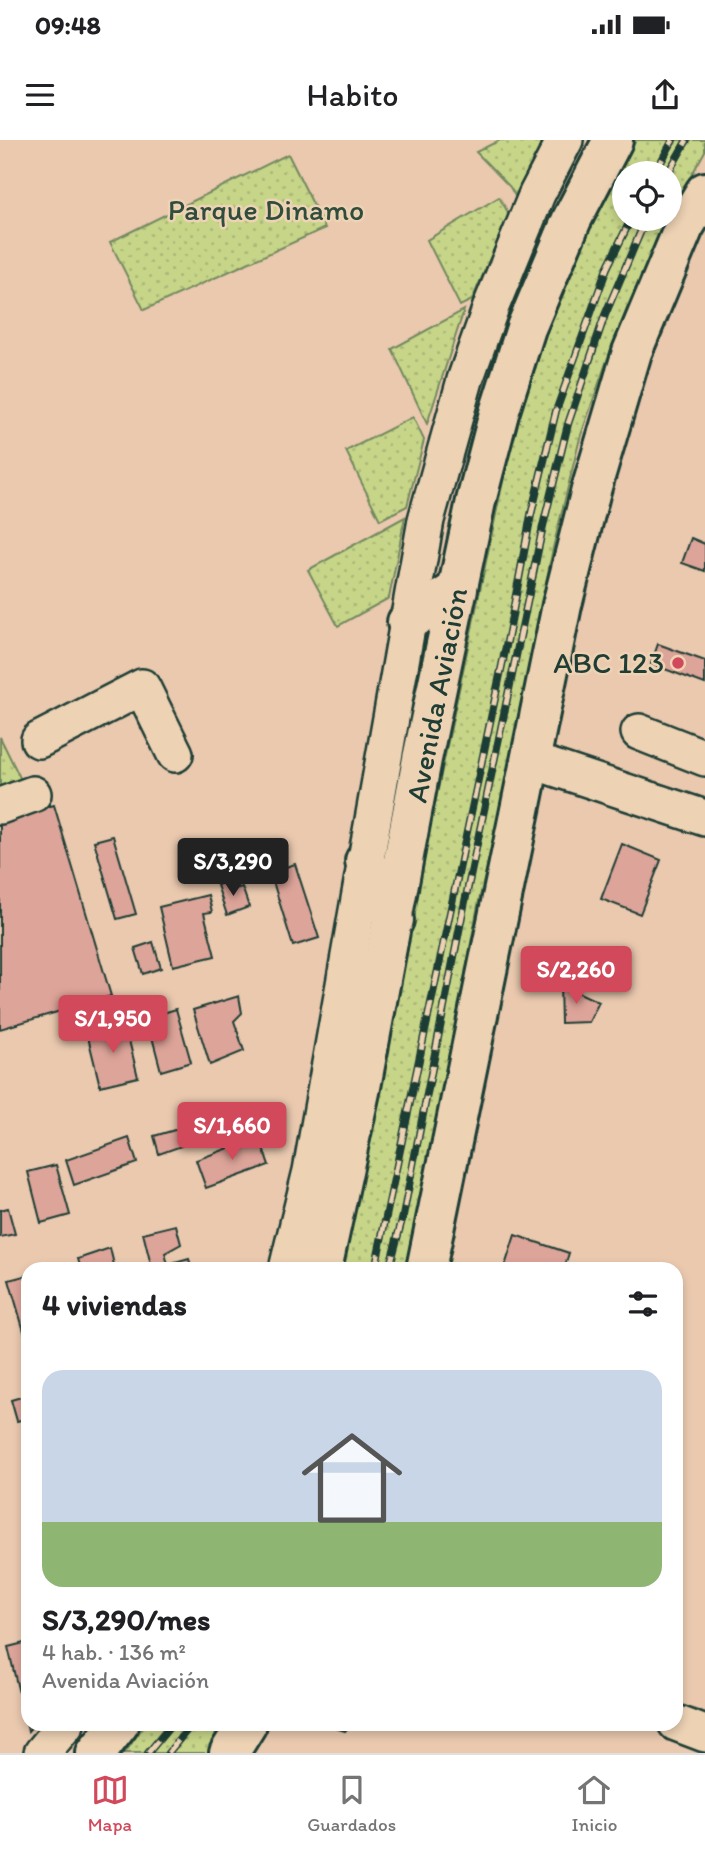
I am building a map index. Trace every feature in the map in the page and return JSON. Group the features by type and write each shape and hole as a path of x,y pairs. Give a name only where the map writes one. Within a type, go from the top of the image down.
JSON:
{"main road":[{"name":"Avenida Aviación","path":"324,1262 394,920 422,759 476,501 492,438 526,328 572,219 612,140"},
{"path":"427,1262 562,605 591,490 632,352 694,222 705,192"},
{"path":"407,622 458,589"},
{"path":"365,861 394,920"},
{"path":"96,1753 113,1731"},
{"path":"229,1753 243,1731"}],"street":[{"name":"Avenida Aviación","path":"288,1262 311,1171 426,520 465,380 501,281 537,194 565,140"},
{"path":"39,740 142,687 175,754"},
{"path":"639,732 705,758"},
{"path":"530,760 705,818"},
{"path":"0,806 33,794"},
{"path":"683,1726 705,1734"},
{"path":"43,1753 60,1731"}],"green space":[{"path":"500,140 543,140 515,196 510,187 476,152"},
{"path":"636,140 705,140 705,151 682,192 682,161 625,161"},
{"name":"Parque Dinamo","path":"288,154 325,228 144,310 110,242"},
{"path":"612,186 612,231 662,231 630,301 580,438 553,548 503,798 478,905 410,1262 342,1262 403,955 510,448 546,333 589,231"},
{"path":"499,197 509,214 472,300 460,306 427,240"},
{"path":"464,310 427,424 392,349"},
{"path":"413,417 424,440 407,506 380,520 346,451"},
{"path":"405,517 389,598 338,626 308,570"},
{"path":"0,737 26,790 0,799"},
{"path":"140,1731 222,1731 208,1753 125,1753"}],"building":[{"path":"691,538 705,544 705,571 682,563"},
{"name":"ABC 123","path":"658,644 705,661 705,684 651,664"},
{"path":"54,805 111,996 0,1029 0,821"},
{"path":"113,836 136,914 117,919 94,841"},
{"path":"622,844 661,860 640,914 601,899"},
{"path":"295,864 319,938 293,946 270,872"},
{"path":"228,881 231,890 242,887 249,907 227,915 217,885"},
{"path":"208,895 212,912 204,913 215,956 173,966 159,907"},
{"path":"153,942 161,968 143,974 135,948"},
{"path":"560,984 599,1002 589,1022 561,1023"},
{"path":"239,996 242,1013 234,1021 244,1051 210,1065 193,1010"},
{"path":"176,1009 191,1062 161,1071 147,1018"},
{"path":"125,1024 138,1077 100,1086 87,1033"},
{"path":"185,1127 190,1143 159,1154 154,1136"},
{"path":"259,1137 269,1165 206,1188 196,1160"},
{"path":"129,1138 137,1163 74,1185 66,1160"},
{"path":"56,1165 70,1215 41,1223 28,1172"},
{"path":"8,1208 15,1234 0,1237 0,1210"},
{"path":"176,1225 181,1244 165,1253 167,1262 150,1262 143,1233"},
{"path":"515,1235 569,1253 566,1262 506,1262"},
{"path":"110,1248 113,1262 79,1262 78,1259"},
{"path":"21,1277 21,1321 9,1280"},
{"path":"21,1397 21,1420 17,1421 11,1400"},
{"path":"21,1644 21,1702 8,1647"}],"railway":[{"path":"662,161 673,140"},
{"path":"675,161 687,140"},
{"path":"376,1262 509,632 531,515 556,411 607,268 625,231"},
{"path":"391,1262 403,1216 543,526 568,424 605,315 641,231"},
{"path":"148,1753 166,1731"},
{"path":"168,1753 186,1731"}],"place":[{"name":"ABC 123","path":"678,663"}]}
